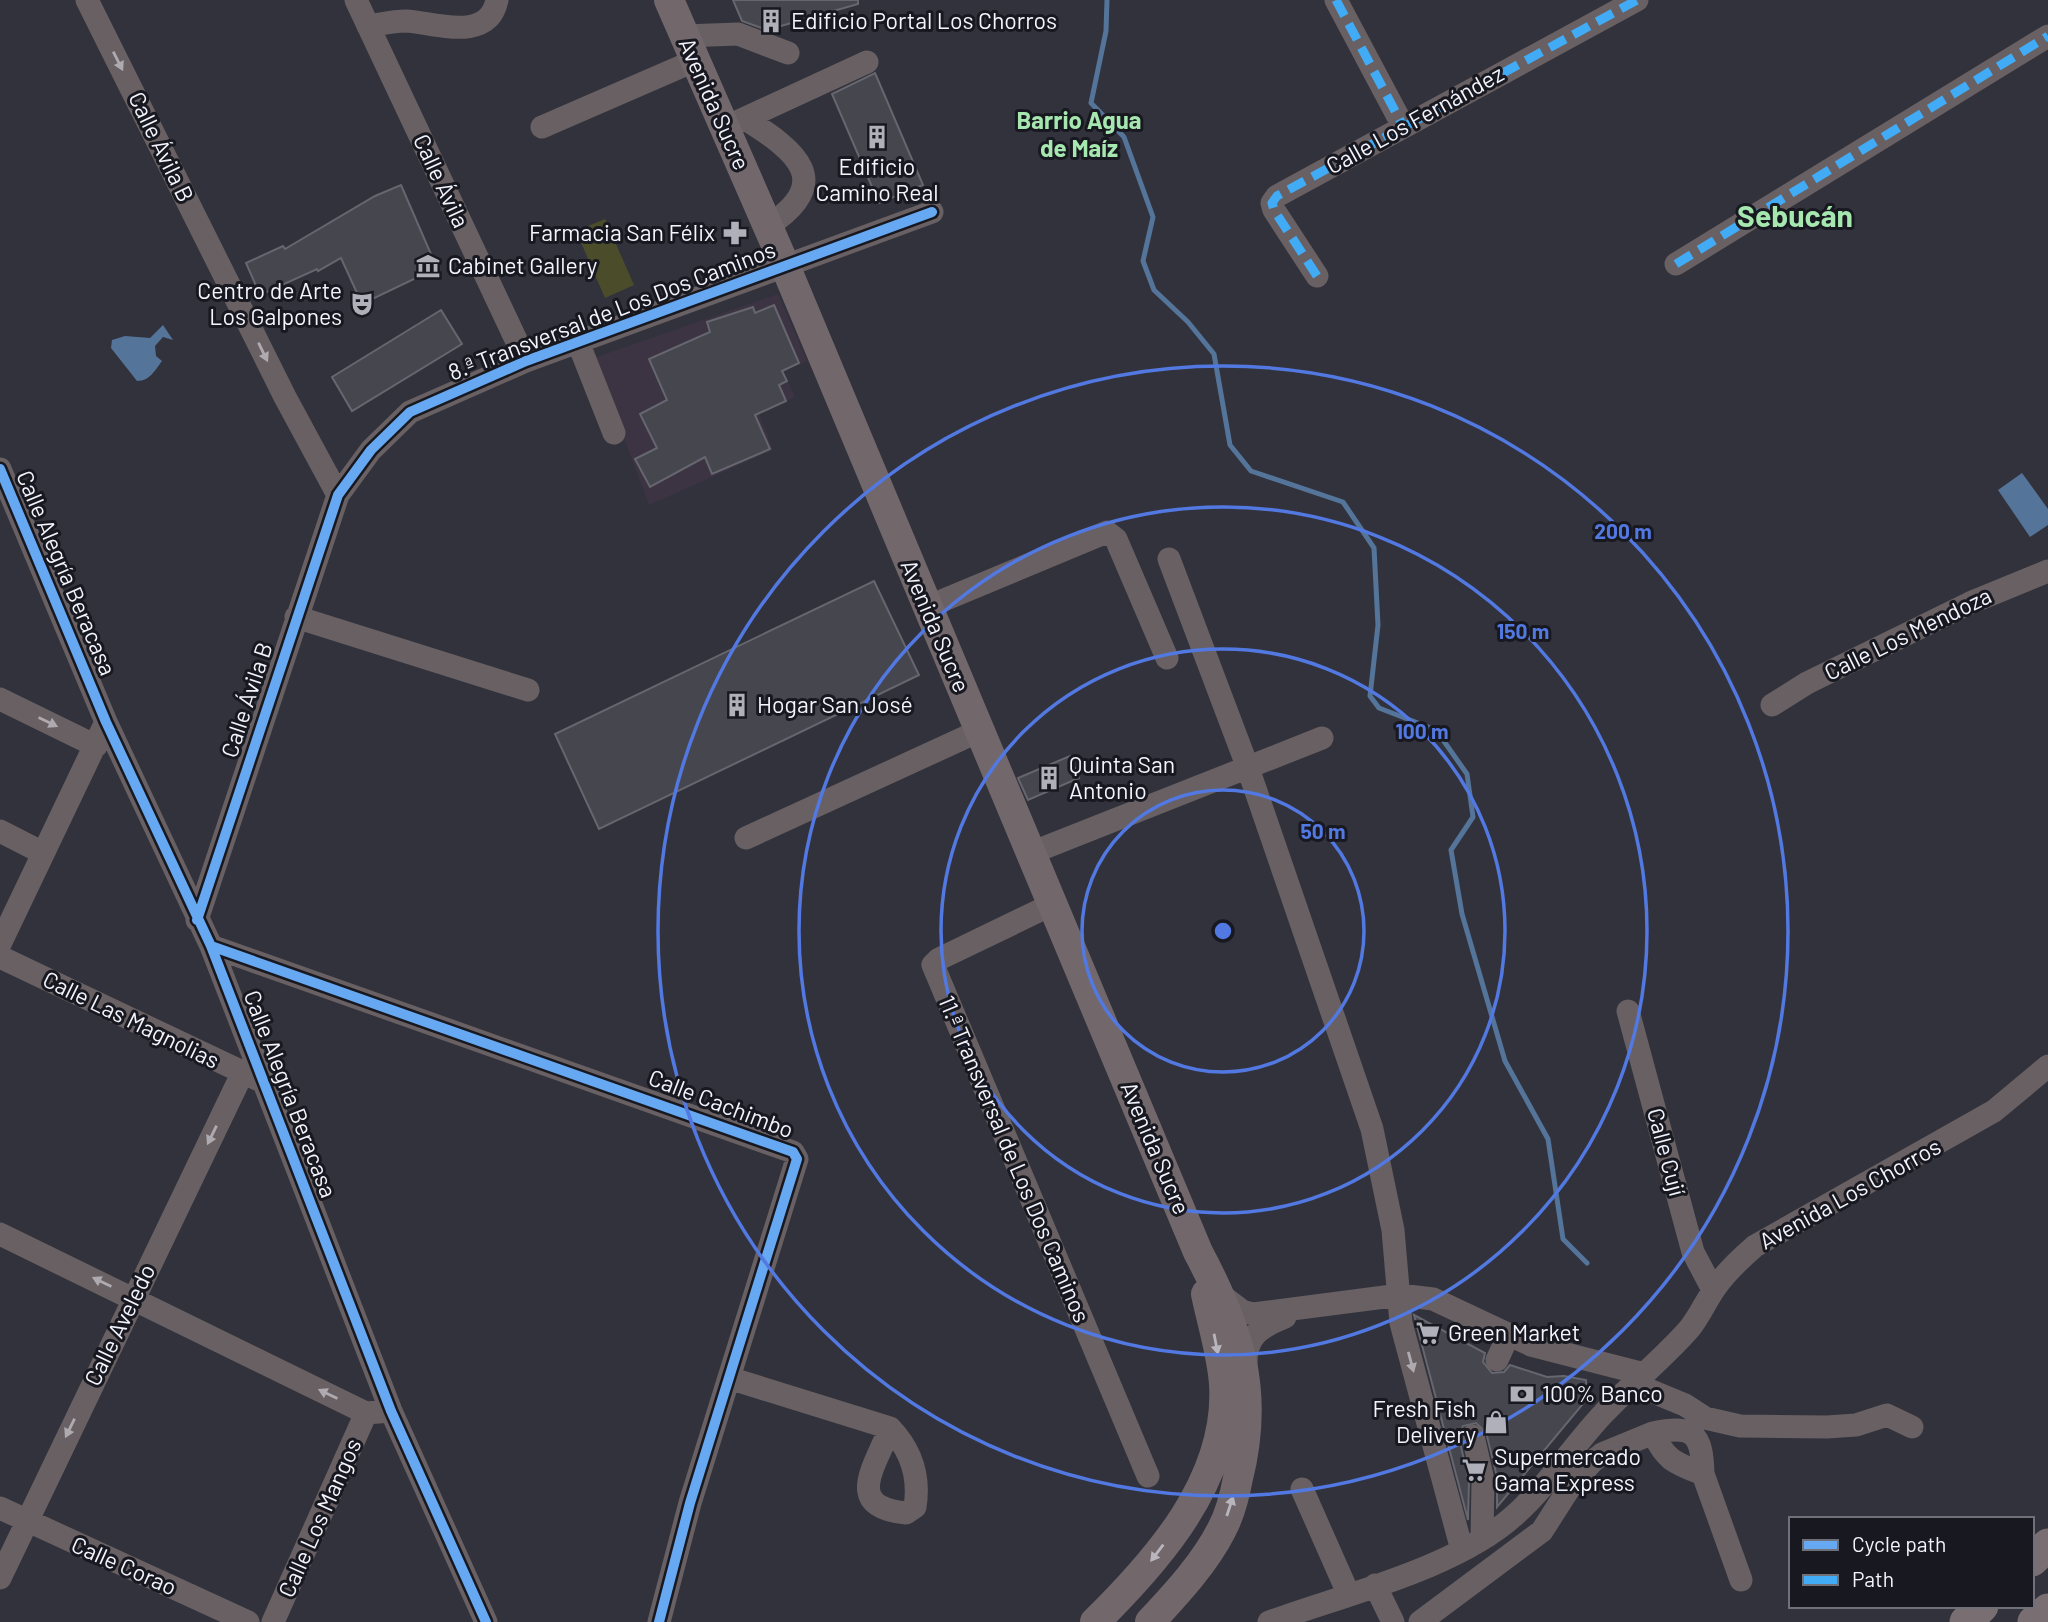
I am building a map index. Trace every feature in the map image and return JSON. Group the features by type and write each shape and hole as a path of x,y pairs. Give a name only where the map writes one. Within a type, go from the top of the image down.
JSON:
{"highway":[{"path":"2034,1558 2048,1545"},
{"path":"1966,1622 1980,1608"},
{"path":"2034,1622 2048,1609"}],"main road":[{"name":"Avenida Sucre","path":"669,0 689,49 735,124 768,226 1198,1252 1221,1295 1238,1341 1248,1391 1246,1447 1223,1529 1178,1592 1150,1622"},
{"name":"Avenida Sucre","path":"1094,1622 1130,1587 1168,1538 1202,1488 1218,1444 1224,1383 1198,1252"}],"street":[{"name":"Calle Ávila B","path":"87,0 285,397 338,495 197,920"},
{"name":"Calle Ávila","path":"356,0 526,361"},
{"path":"369,26 403,21 439,28 468,26 488,16 497,0"},
{"path":"1336,0 1403,126"},
{"name":"Calle Los Fernández","path":"1317,276 1272,203 1277,196 1637,0"},
{"path":"542,127 689,49 738,34 788,53"},
{"path":"1676,264 2048,36"},
{"path":"735,124 867,62"},
{"path":"735,124 779,140 803,173 805,189 798,203 768,226"},
{"name":"8.ª Transversal de Los Dos Caminos","path":"338,495 372,450 410,412 526,361 786,268 932,212"},
{"path":"578,342 614,433"},
{"name":"Calle Alegría Beracasa","path":"0,469 106,722 211,946 253,1078 391,1411 486,1622"},
{"path":"927,607 1107,532 1116,539 1167,658"},
{"path":"1169,559 1248,768 1372,1129 1393,1230 1401,1323 1472,1544"},
{"name":"Calle Los Mendoza","path":"1772,705 1807,683 1970,603 2048,571"},
{"path":"296,618 528,690"},
{"path":"0,699 96,746"},
{"path":"0,944 106,722"},
{"path":"746,838 979,730"},
{"path":"1031,853 1322,738"},
{"path":"0,831 43,853"},
{"name":"11.ª Transversal de Los Dos Caminos","path":"1053,904 939,959 933,965 1148,1476"},
{"name":"Calle Cachimbo","path":"211,946 793,1152 797,1159 690,1503 659,1622"},
{"name":"Calle Las Magnolias","path":"0,957 253,1078"},
{"name":"Calle Cují","path":"1628,1011 1693,1252 1713,1290"},
{"name":"Avenida Los Chorros","path":"1269,1622 1375,1585 1472,1544 1516,1514 1595,1424 1691,1327 1709,1303 1713,1290 1737,1261 1755,1246 1984,1117 2048,1066"},
{"name":"Calle Aveledo","path":"0,1578 134,1298 253,1078"},
{"path":"0,1234 366,1413 391,1411"},
{"path":"1221,1295 1242,1311 1253,1314 1400,1295 1433,1299 1508,1336 1639,1379 1705,1418 1740,1426 1827,1427 1856,1424 1886,1416 1912,1427"},
{"path":"1248,1391 1246,1357 1252,1335 1261,1326 1311,1307"},
{"path":"1497,1360 1508,1336"},
{"path":"729,1378 890,1427"},
{"name":"Calle Los Mangos","path":"273,1622 366,1413"},
{"path":"1595,1424 1618,1450"},
{"path":"1420,1622 1542,1531 1581,1473 1602,1454 1618,1450 1653,1433 1671,1429 1692,1433 1699,1439 1703,1474 1741,1580"},
{"path":"1653,1433 1663,1453 1675,1464 1703,1474"},
{"path":"1472,1544 1483,1480 1473,1436"},
{"path":"1302,1489 1348,1593"},
{"name":"Calle Corao","path":"0,1508 248,1622"},
{"path":"1375,1585 1393,1622"}],"shaded area":[{"path":"778,294 807,361 783,371 795,397 759,413 773,450 649,505 594,358"}],"green space":[{"path":"605,219 634,285 605,298 576,231"}],"water":[{"path":"163,325 173,340 163,337 155,346 156,356 162,361 149,377 137,381 111,348 112,340 125,336 150,338"},
{"path":"2022,473 2048,509 2048,525 2030,537 1998,490"}],"building":[{"name":"Edificio Portal Los Chorros","path":"733,0 858,0 858,4 767,30 742,21"},
{"name":"Edificio Camino Real","path":"875,73 923,185 879,203 832,94"},
{"path":"401,185 437,268 362,304 341,258 318,271 317,269 260,295 246,263 283,246 285,249 375,196"},
{"path":"774,305 799,363 782,371 787,381 779,385 786,401 755,415 770,449 712,474 705,457 650,487 635,459 657,448 640,414 667,400 649,359 710,332 707,322 753,307 755,313"},
{"path":"441,310 462,344 352,411 332,377"},
{"name":"Hogar San José","path":"874,581 919,675 599,829 555,734"},
{"name":"Quinta San Antonio","path":"1070,756 1079,778 1028,800 1018,778"},
{"path":"1414,1315 1485,1353 1483,1362 1492,1373 1504,1372 1510,1365 1547,1377 1564,1376 1586,1380 1587,1399 1497,1507 1497,1477 1486,1432 1476,1423 1463,1426 1459,1438 1469,1481 1468,1520"}],"waterway":[{"path":"1107,0 1106,31 1091,103 1124,137 1153,217 1143,261 1154,290 1188,322 1214,354 1230,445 1251,471 1343,502 1374,548 1378,625 1370,696 1379,708 1436,730 1467,774 1473,817 1451,850 1462,914 1505,1061 1548,1139 1563,1239 1587,1263"}],"marked path":[{"path":"1336,0 1403,126"},
{"path":"1317,276 1274,210 1272,203 1277,196 1637,0"},
{"path":"1676,264 2048,36"}],"cycle path":[{"path":"197,920 338,495 371,450 410,412 526,361 932,212"},
{"path":"0,469 106,722 211,946 391,1411 486,1622"},
{"path":"211,946 793,1152 797,1159 690,1503 659,1622"}],"place":[{"name":"Edificio Portal Los Chorros","path":"771,21"},
{"name":"Edificio Camino Real","path":"877,137"},
{"name":"Farmacia San Félix","path":"735,233"},
{"name":"Cabinet Gallery","path":"428,266"},
{"name":"Centro de Arte Los Galpones","path":"362,304"},
{"name":"Hogar San José","path":"737,705"},
{"name":"Quinta San Antonio","path":"1049,778"},
{"name":"Green Market","path":"1428,1333"},
{"name":"100% Banco","path":"1522,1394"},
{"name":"Fresh Fish Delivery","path":"1496,1422"},
{"name":"Supermercado Gama Express","path":"1474,1470"}],"district":[{"name":"Barrio Agua de Maíz","path":"1079,135"},
{"name":"Sebucán","path":"1795,217"}]}
